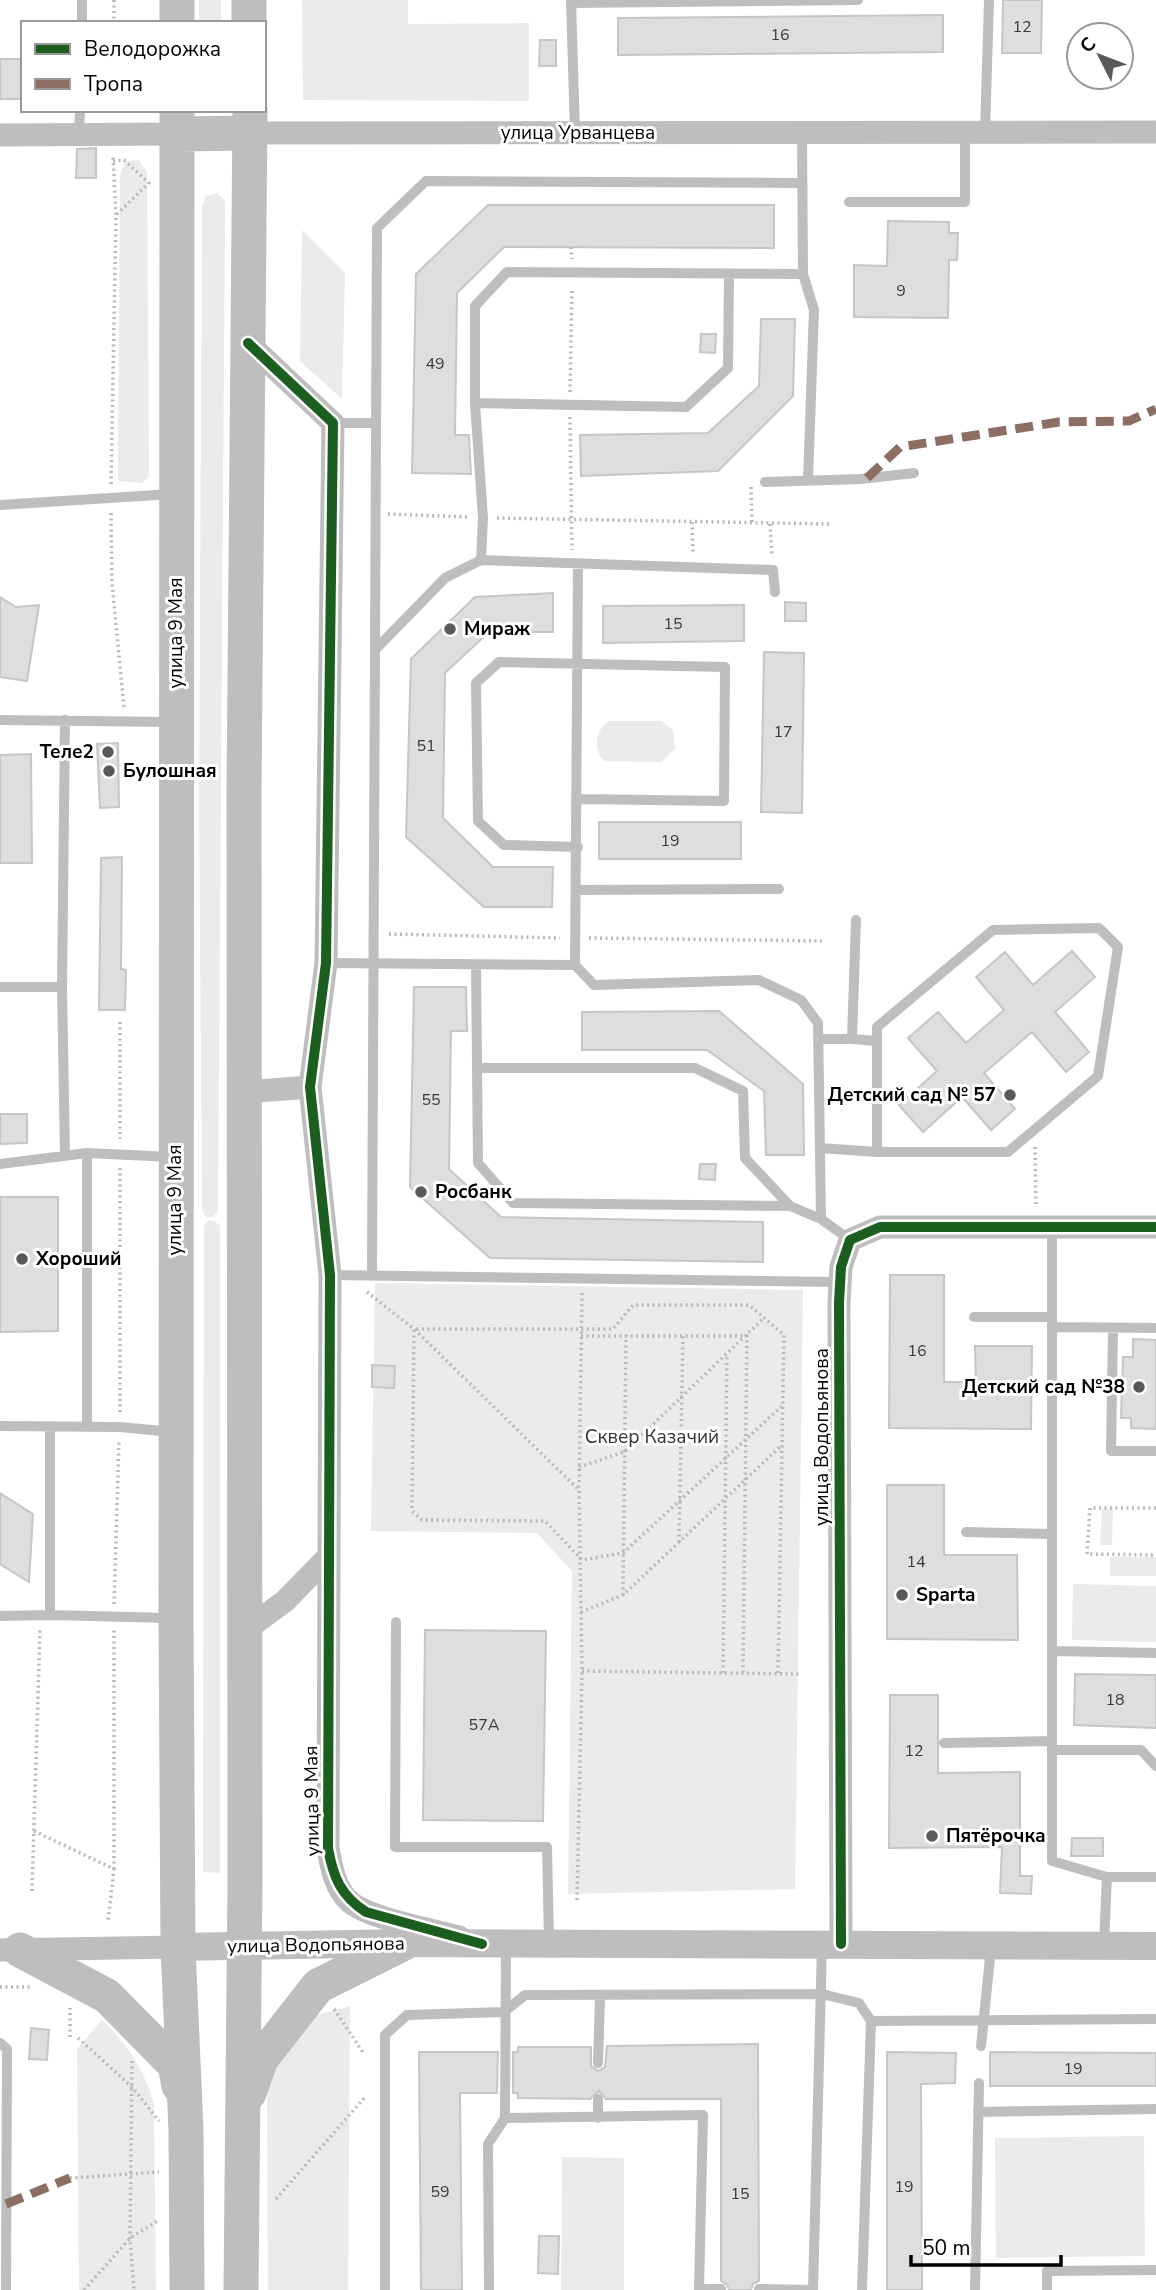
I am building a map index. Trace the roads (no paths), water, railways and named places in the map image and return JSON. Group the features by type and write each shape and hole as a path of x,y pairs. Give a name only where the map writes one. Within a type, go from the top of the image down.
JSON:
{"main road":[{"path":"177,0 177,21"},
{"path":"249,0 250,21"},
{"path":"241,2290 250,121"},
{"name":"улица Урванцева","path":"177,122 250,121"},
{"name":"улица 9 Мая","path":"177,122 175,1157 178,1947 173,2126 187,2290"},
{"path":"241,2113 261,2059 318,1986 404,1944"},
{"path":"10,1950 107,1996 176,2065 173,2126"}],"street":[{"name":"улица Урванцева","path":"250,121 575,132 1156,132"},
{"name":"улица Урванцева","path":"0,135 79,135 177,122"},
{"path":"248,343 333,423"},
{"name":"улица 9 Мая","path":"333,423 326,963 310,1087 330,1275 328,1848 337,1884 349,1901 366,1912 494,1944"},
{"path":"244,1092 310,1087"},
{"path":"850,1240 880,1227 1156,1227"},
{"name":"улица Водопьянова","path":"832,1945 840,1282 841,1267 850,1240"},
{"path":"244,1631 285,1601 329,1556"},
{"name":"улица Водопьянова","path":"10,1950 404,1944 1156,1946"}],"lane":[{"path":"82,0 82,21"},
{"path":"575,132 571,1 858,0"},
{"path":"849,202 965,202 989,0"},
{"path":"79,135 80,112"},
{"path":"802,133 803,274 814,310 808,480"},
{"path":"368,1274 373,964 377,228 426,181 802,183"},
{"path":"481,560 483,518 475,404 475,306 507,272 803,274"},
{"path":"475,404 686,407 728,368 729,275"},
{"path":"333,423 376,423"},
{"path":"765,482 914,473"},
{"path":"0,505 177,494"},
{"path":"375,650 445,578 481,560 773,570 775,592"},
{"path":"578,564 578,847 575,965 594,985 759,980 802,999 818,1023 821,1219"},
{"path":"578,799 724,801 725,667 499,662 476,683 478,821 504,845 578,847"},
{"path":"0,719 175,722"},
{"path":"65,720 62,987 65,1155"},
{"path":"577,890 779,889"},
{"path":"852,1039 856,920"},
{"path":"820,1148 877,1152 1008,1152 1098,1076 1118,947 1099,928 993,930 877,1027 877,1152"},
{"path":"326,963 575,965"},
{"path":"476,965 478,1163 513,1203 790,1206 821,1219 850,1240"},
{"path":"0,987 62,987"},
{"path":"818,1039 877,1041"},
{"path":"478,1068 695,1068 743,1091 744,1158 790,1206"},
{"path":"87,1153 87,1427"},
{"path":"0,1164 87,1153 175,1157"},
{"path":"1052,1226 1052,1861 1107,1877 1156,1877"},
{"path":"330,1275 840,1282"},
{"path":"974,1317 1113,1328 1156,1328"},
{"path":"1113,1328 1111,1451 1156,1451"},
{"path":"0,1426 120,1427 176,1432"},
{"path":"46,1615 50,1428"},
{"path":"966,1532 1052,1534"},
{"path":"0,1616 176,1618"},
{"path":"396,1622 395,1847 547,1847 549,1944"},
{"path":"1052,1651 1156,1653"},
{"path":"944,1743 1142,1750 1156,1766"},
{"path":"1104,1946 1107,1877"},
{"path":"489,2290 488,2144 505,2118 505,2012 494,1944"},
{"path":"759,2288 813,2290 822,1994 832,1945"},
{"path":"981,2046 992,1945"},
{"path":"385,2290 385,2035 408,2015 505,2012 525,1995 600,1997 822,1994 859,2003 870,2021 862,2290"},
{"path":"598,2063 600,1997"},
{"path":"870,2021 1156,2019"},
{"path":"0,2043 7,2049 6,2290"},
{"path":"975,2290 978,2083"},
{"path":"598,2099 598,2118"},
{"path":"978,2112 1156,2109"},
{"path":"505,2118 704,2115 699,2290 721,2289"},
{"path":"1047,2290 1047,2271 1156,2270"}],"place":[{"name":"Мираж","path":"450,629"},
{"name":"Теле2","path":"108,752"},
{"name":"Булошная","path":"109,771"},
{"name":"Детский сад № 57","path":"1010,1095"},
{"name":"Росбанк","path":"421,1192"},
{"name":"Хороший","path":"22,1259"},
{"name":"Детский сад №38","path":"1139,1387"},
{"name":"Sparta","path":"902,1595"},
{"name":"Пятёрочка","path":"932,1836"}],"park label":[{"name":"Сквер Казачий","path":"652,1437"}]}
